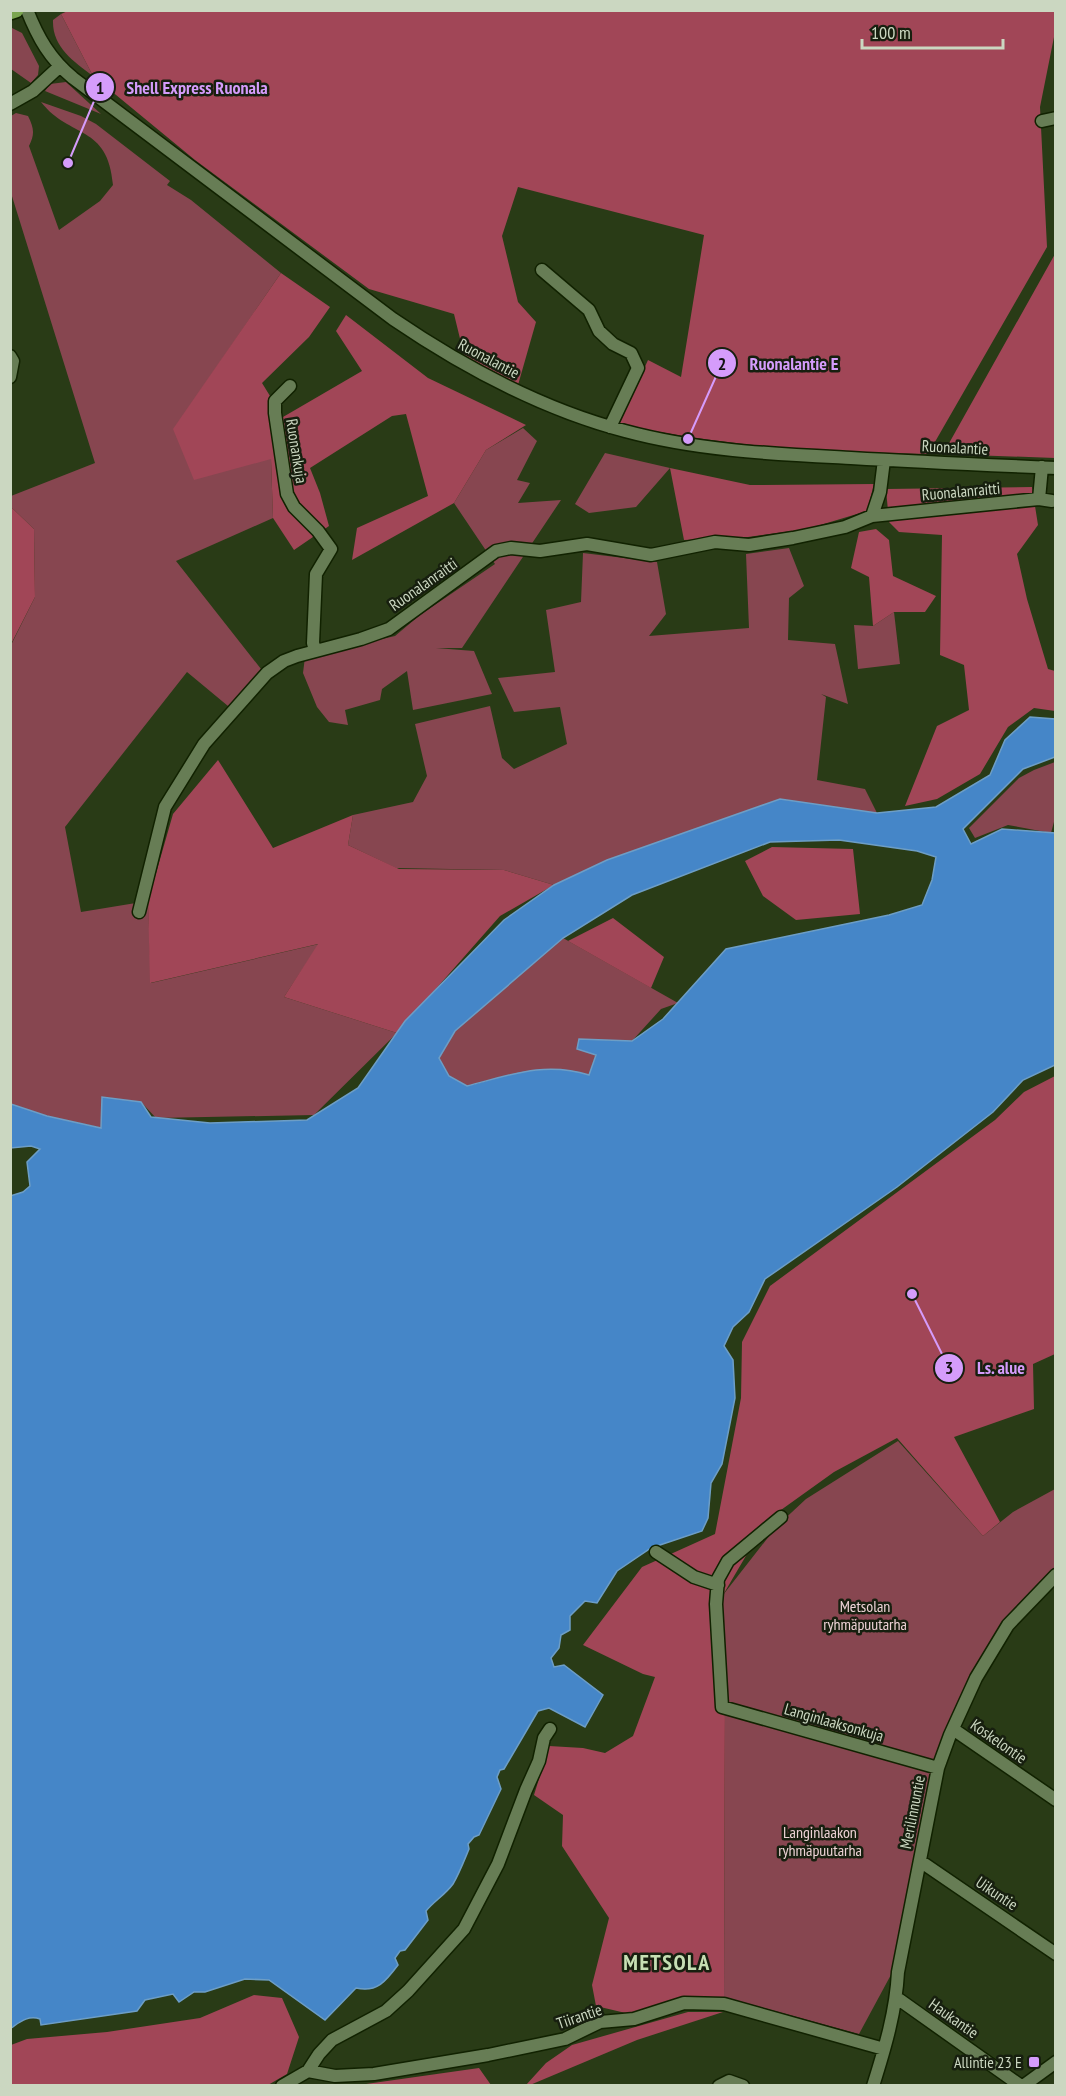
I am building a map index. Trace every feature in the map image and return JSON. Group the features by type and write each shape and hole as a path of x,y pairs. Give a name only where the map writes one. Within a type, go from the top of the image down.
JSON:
{"main road":[{"path":"10,12 16,10"}],"street":[{"name":"Ruonalantie","path":"27,10 40,41 59,67 346,285 439,350 506,387 610,427 672,442 716,449 1056,468"},
{"path":"10,104 33,91 59,67"},
{"path":"1042,121 1056,118"},
{"path":"542,270 589,310 600,331 613,344 631,353 638,368 610,427"},
{"path":"10,356 12,361 10,377"},
{"name":"Ruonankuja","path":"290,386 275,401 274,413 287,494 294,507 318,531 331,549 316,574 313,643 315,650"},
{"path":"872,516 880,492 884,460"},
{"name":"Ruonalanraitti","path":"139,912 165,807 204,744 267,673 284,661 389,629 496,552 511,548 540,551 587,544 651,555 715,542 749,545 793,538 845,527 872,516 1046,500 1042,467"},
{"path":"656,1552 694,1577 718,1585 718,1579 728,1561 781,1517"},
{"name":"Merilinnuntie","path":"873,2085 885,2049 897,1998 898,1972 938,1768 976,1678 1008,1625 1056,1575"},
{"name":"Langinlaaksonkuja","path":"718,1585 716,1604 722,1707 938,1768"},
{"name":"Koskelontie","path":"953,1729 1056,1800"},
{"path":"282,2085 308,2071 319,2054 333,2040 386,2012 464,1929 498,1864 539,1761 544,1738 550,1730"},
{"name":"Uikuntie","path":"920,1861 1056,1954"},
{"name":"Haukantie","path":"897,1998 1022,2085"},
{"name":"Tiirantie","path":"308,2071 335,2076 374,2074 488,2055 565,2039 600,2022 634,2019 684,2003 724,2004 885,2049"},
{"path":"1022,2085 1056,2062"},
{"path":"719,2085 729,2081 743,2085"}],"green space":[{"path":"61,14 93,76 78,65 60,46 53,20"},
{"path":"10,27 22,33 39,66 38,75 31,83 11,69"},
{"path":"66,82 101,114 45,91 50,84"},
{"path":"41,102 81,116 96,124 170,181 167,185 191,200 281,273 174,429 271,459 273,518 176,561 261,669 234,711 187,672 65,827 81,912 148,901 151,983 319,944 284,997 397,1033 314,1115 156,1118 141,1102 102,1097 102,1128 47,1116 11,1104 11,645 35,597 34,529 11,507 11,496 95,463 11,193 11,116 16,113 28,116 30,120 33,134 29,146 59,230 100,201 113,185 110,165 96,142 52,114"},
{"path":"523,428 537,441 517,480 530,483 518,503 561,500 462,648 436,648 474,651 492,694 413,710 407,671 382,689 380,700 345,710 348,725 329,722 317,707 303,673 305,657 395,636 420,615 495,564 454,503 486,450"},
{"path":"605,453 670,468 636,507 589,513 575,504"},
{"path":"789,548 804,586 789,598 788,640 835,644 848,704 821,694 826,697 817,780 865,789 877,813 780,799 554,885 504,870 396,868 348,845 353,815 413,802 427,776 415,724 490,706 502,758 514,769 567,744 560,707 514,712 498,678 555,672 546,610 581,602 583,553 657,562 666,614 649,636 749,628 746,554"},
{"path":"894,612 900,664 858,669 854,625 873,626"},
{"path":"1055,762 1055,818 1051,833 1008,825 975,838 969,828 1019,778"},
{"path":"563,938 678,1003 661,1009 632,1041 579,1039 596,1054 589,1076 558,1070 528,1071 467,1086 449,1076 439,1058 455,1031"},
{"name":"Metsolan ryhmäpuutarha","path":"898,1441 983,1536 1013,1512 1055,1489 1055,1568 1004,1621 934,1763 726,1703 720,1611 723,1595 777,1526 806,1499"},
{"name":"Langinlaakon ryhmäpuutarha","path":"725,1713 932,1770 893,1971 859,2034 724,1997"}],"shaded area":[{"path":"70,10 1055,11 1055,32 1040,107 1047,247 928,454 773,447 696,438 619,424 648,360 681,377 704,235 518,187 502,236 518,302 536,322 518,385 464,355 454,314 369,289 195,160 93,76 61,14"},
{"path":"1055,254 1055,458 943,454"},
{"path":"281,273 330,307 309,337 262,383 283,417 362,371 336,331 346,315 428,378 526,425 486,450 454,503 352,560 357,528 428,496 406,414 392,416 310,468 329,526 294,550 273,518 271,459 194,480 173,429"},
{"path":"670,468 750,485 874,484 867,511 807,529 748,537 684,540"},
{"path":"1032,487 1038,525 1017,554 1027,599 1048,669 1055,671 1055,711 1034,708 1008,727 980,774 937,799 905,806 937,726 969,710 964,665 940,655 942,535 899,532 889,522 886,489"},
{"path":"11,507 34,529 35,597 11,644"},
{"path":"876,529 889,540 893,576 936,596 925,612 894,612 873,626 869,577 851,568 859,532"},
{"path":"218,760 273,848 353,815 348,845 399,869 504,870 554,885 500,916 397,1033 284,997 318,944 150,983 148,901 173,814"},
{"path":"772,847 853,849 860,914 796,920 763,896 745,861"},
{"path":"613,918 664,957 651,988 568,941"},
{"path":"1055,1076 1055,1354 1033,1364 1034,1409 954,1437 1000,1522 983,1536 897,1438 834,1472 767,1520 723,1595 724,1997 679,1999 634,2015 596,2006 592,1985 609,1918 562,1846 563,1815 534,1795 549,1746 583,1748 605,1753 633,1736 655,1677 643,1674 583,1645 642,1567 715,1534 741,1398 742,1342 770,1286 995,1120 1024,1092"},
{"path":"254,1995 282,1998 299,2037 287,2074 268,2085 11,2085 11,2045 27,2039 107,2032 200,2018"},
{"path":"688,2012 723,2012 637,2040 526,2085 546,2063 572,2045"},
{"path":"479,2068 491,2085 359,2085"}],"water":[{"path":"1030,717 1055,719 1055,757 1023,769 963,829 971,844 1002,829 1055,833 1055,1065 1023,1080 993,1112 897,1187 765,1279 749,1312 733,1327 724,1346 733,1360 735,1398 722,1464 711,1483 708,1518 702,1531 651,1548 617,1571 597,1603 585,1601 570,1616 570,1630 561,1635 559,1648 551,1658 554,1667 564,1665 603,1695 585,1727 549,1708 538,1711 504,1769 500,1770 497,1777 501,1789 479,1835 468,1844 469,1849 453,1884 426,1911 428,1920 405,1950 400,1951 395,1958 398,1965 385,1981 375,1987 356,1988 325,2020 269,1980 245,1979 205,1992 194,1992 179,2002 173,1994 145,2000 137,2011 41,2025 40,2019 32,2018 11,2028 10,1196 23,1192 30,1186 27,1162 40,1149 31,1146 11,1148 11,1104 47,1116 101,1128 102,1097 141,1102 151,1117 210,1123 307,1120 358,1088 405,1021 504,920 554,885 607,860 780,799 877,813 936,807 990,775 1005,740","holes":["839,840 917,851 936,857 932,880 922,905 889,915 726,949 663,1019 632,1041 579,1039 577,1049 596,1055 589,1075 573,1071 542,1069 467,1086 449,1076 439,1058 455,1031 563,938 632,895 770,842"]}],"place":[{"name":"Shell Express Ruonala","path":"68,163"},
{"name":"Ruonalantie E","path":"688,439"},
{"name":"Ls. alue","path":"912,1294"},
{"name":"Allintie 23 E","path":"1034,2062"}],"district":[{"name":"METSOLA","path":"667,1962"}]}
